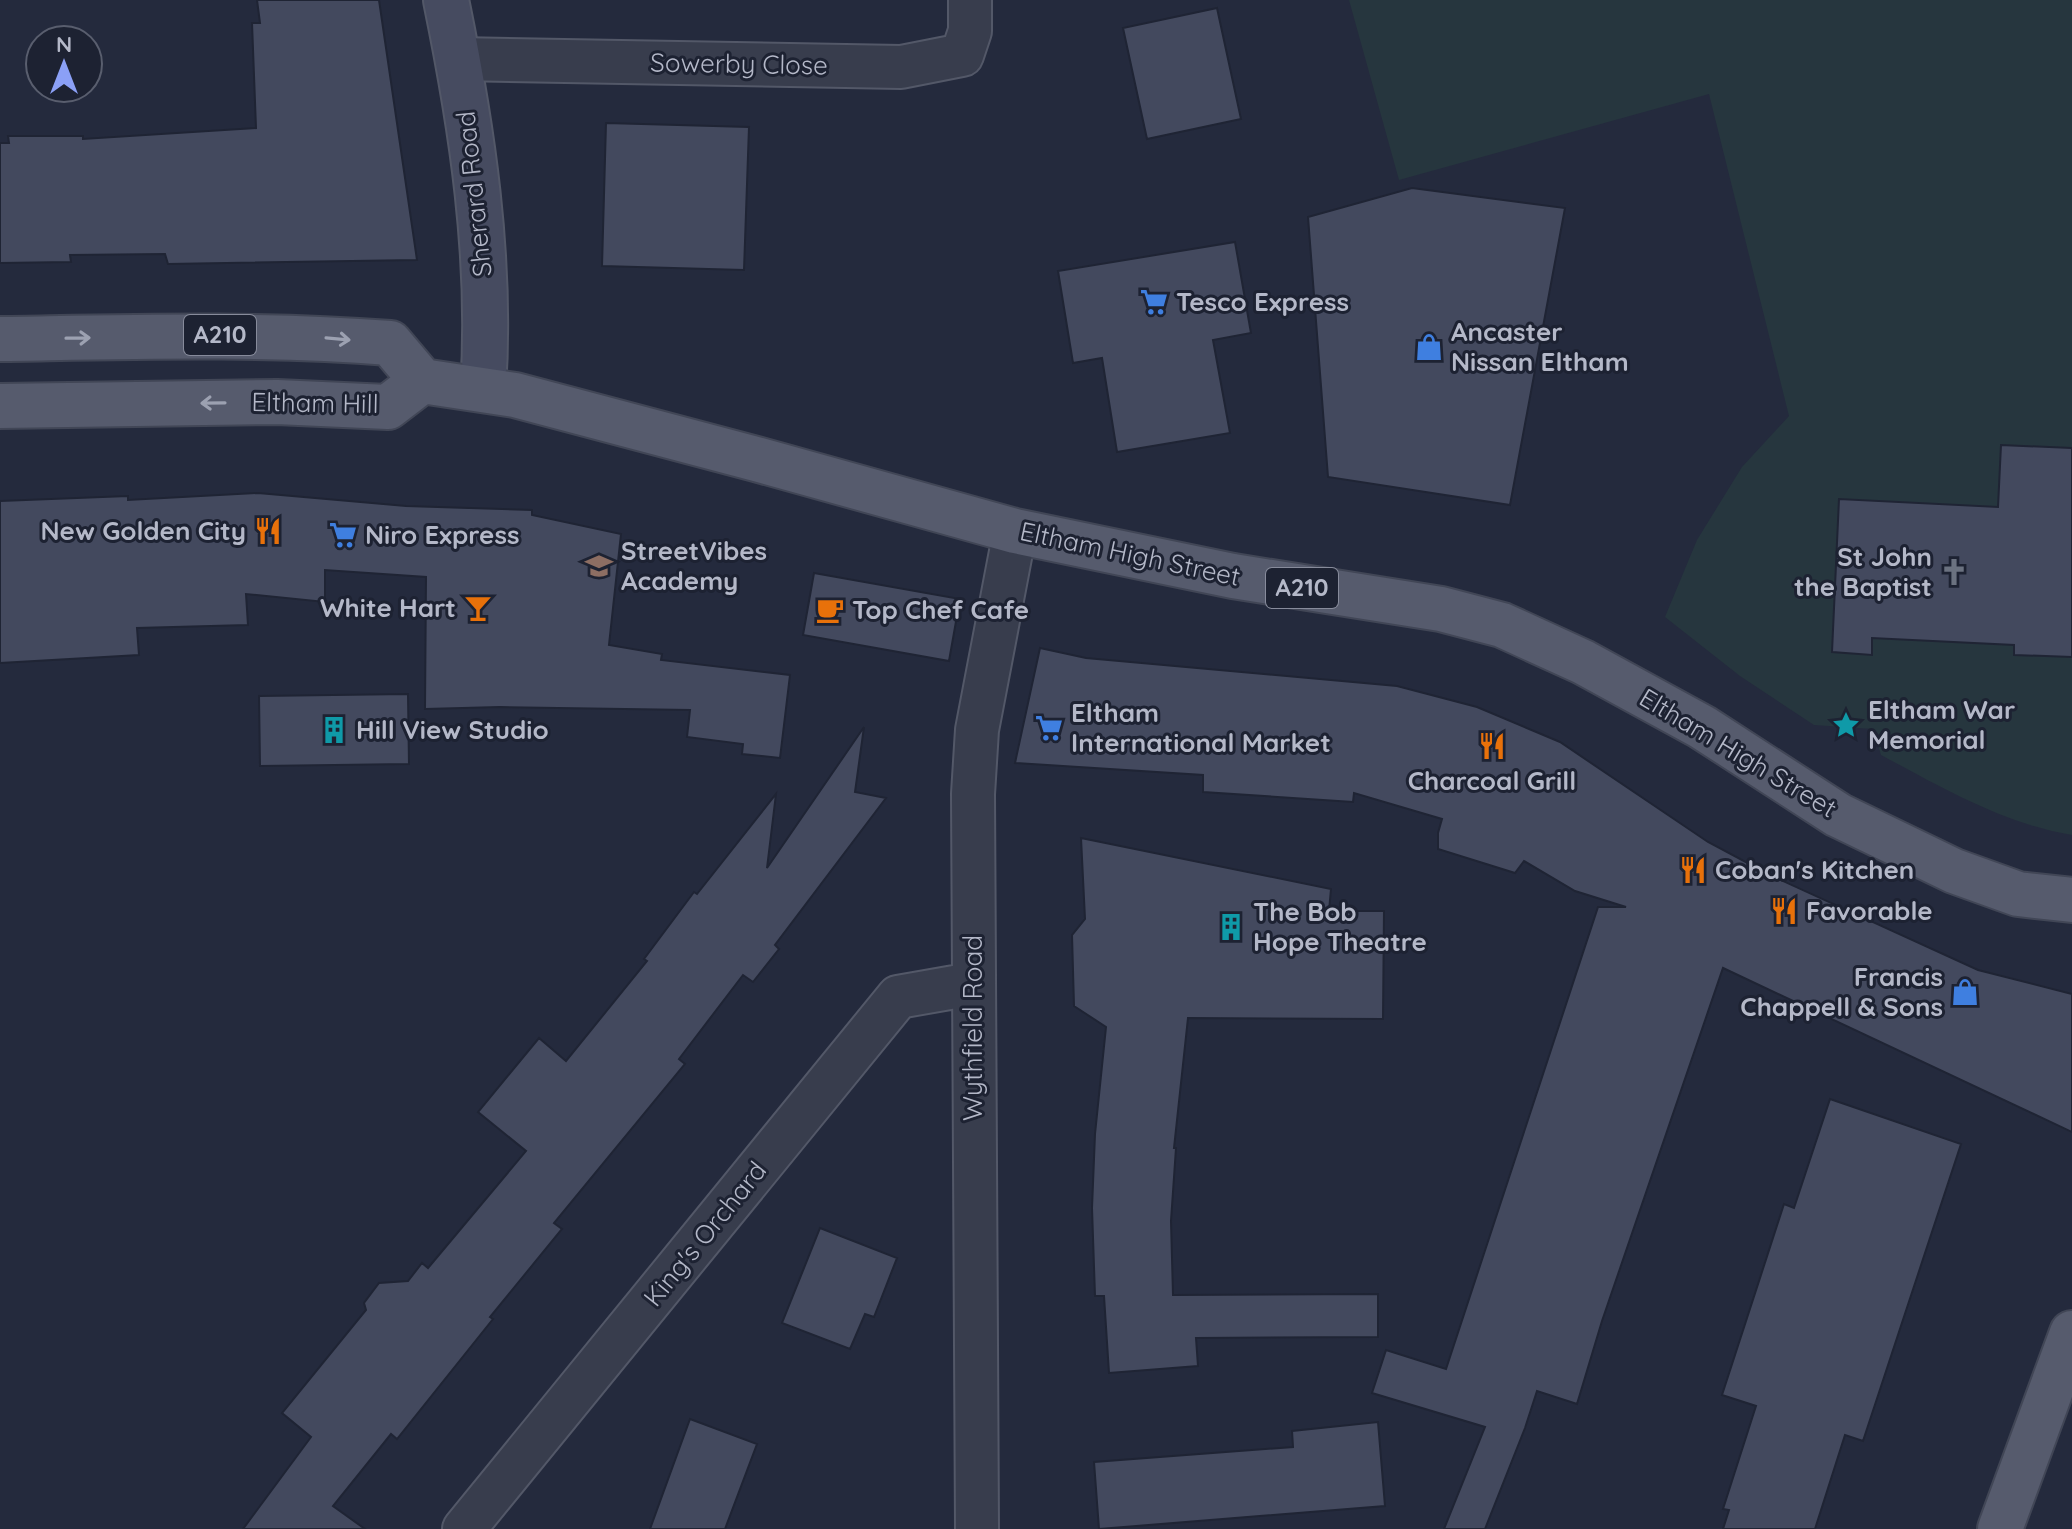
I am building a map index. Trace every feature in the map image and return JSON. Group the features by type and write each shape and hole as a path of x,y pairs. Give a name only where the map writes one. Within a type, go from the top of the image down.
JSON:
{"main road":[{"name":"Eltham Hill","path":"0,339 222,335 390,343 422,381 388,407 277,402 0,406"},
{"name":"Eltham High Street","path":"422,381 530,399 1015,531 1233,576 1441,609 1502,625 1609,676 1702,727 1838,815 1954,871 2018,894 2072,900"},
{"path":"2000,1529 2072,1333"}],"street":[{"name":"Sherard Road","path":"446,0 458,59 484,250 487,332 483,389"},
{"name":"Sowerby Close","path":"458,59 901,67 962,55 970,31 970,0"},
{"name":"Wythfield Road","path":"977,1529 973,794 977,730 1015,531"},
{"name":"King's Orchard","path":"464,1529 898,997 972,984"}],"shaded area":[{"path":"1349,0 2072,0 2072,835 2022,822 1974,803 1881,755 1873,729 1814,725 1740,676 1665,617 1697,540 1742,467 1789,416 1709,94 1399,180"}],"building":[{"path":"257,0 379,0 417,260 168,264 165,254 70,255 71,262 0,263 0,143 9,143 8,136 83,136 83,139 256,128 252,23 260,23"},
{"path":"1217,8 1241,119 1147,139 1123,28"},
{"path":"606,123 749,127 744,270 602,266"},
{"name":"Ancaster Nissan Eltham","path":"1412,188 1565,208 1510,505 1328,477 1308,217"},
{"name":"Tesco Express","path":"1235,242 1251,333 1213,340 1230,433 1117,452 1102,358 1073,363 1058,271"},
{"name":"St John the Baptist","path":"2001,445 2072,448 2072,657 2014,655 2014,645 1872,638 1872,655 1832,652 1839,499 1998,507"},
{"path":"258,493 406,506 532,510 532,515 621,534 609,645 662,654 661,660 790,675 780,758 742,754 743,744 687,737 690,710 425,709 426,577 325,570 325,602 246,594 248,625 137,628 139,655 0,663 0,501 128,496 128,500"},
{"path":"814,573 960,599 949,661 803,635"},
{"path":"1040,648 1086,658 1397,686 1477,707 1560,742 1708,842 1772,876 1978,970 2072,994 2072,1132 1723,968 1602,1321 1577,1404 1537,1391 1485,1529 1444,1529 1485,1427 1372,1393 1386,1350 1446,1369 1598,907 1626,907 1575,891 1524,861 1515,873 1438,849 1442,819 1354,793 1353,802 1203,792 1203,775 1015,763"},
{"name":"Hill View Studio","path":"408,694 409,764 260,766 259,696"},
{"path":"864,727 855,792 886,798 775,945 779,949 753,982 743,975 679,1059 685,1064 554,1223 562,1229 490,1317 493,1319 397,1439 391,1434 333,1506 365,1529 243,1529 311,1437 282,1413 366,1310 364,1303 379,1283 408,1281 422,1263 428,1268 526,1151 478,1112 539,1038 566,1061 647,961 644,959 694,892 697,894 776,794 767,868"},
{"path":"1081,838 1331,889 1329,911 1384,911 1383,1019 1188,1018 1174,1148 1171,1221 1173,1295 1378,1294 1378,1337 1196,1338 1198,1366 1109,1373 1104,1296 1095,1296 1092,1208 1095,1134 1106,1027 1074,1006 1072,935 1085,919"},
{"path":"1830,1099 1961,1144 1863,1441 1845,1435 1815,1529 1723,1529 1729,1510 1723,1509 1756,1406 1722,1395 1784,1204 1794,1208"},
{"path":"820,1228 897,1258 874,1317 865,1314 850,1349 782,1323"},
{"path":"690,1419 757,1444 725,1529 650,1529"},
{"path":"1378,1422 1385,1506 1099,1529 1094,1462 1293,1447 1292,1431"}],"place":[{"name":"Tesco Express","path":"1154,302"},
{"name":"Ancaster Nissan Eltham","path":"1429,347"},
{"name":"New Golden City","path":"268,531"},
{"name":"Niro Express","path":"343,535"},
{"name":"StreetVibes Academy","path":"599,566"},
{"name":"St John the Baptist","path":"1954,572"},
{"name":"White Hart","path":"478,608"},
{"name":"Top Chef Cafe","path":"830,610"},
{"name":"Eltham War Memorial","path":"1846,725"},
{"name":"Eltham International Market","path":"1049,728"},
{"name":"Hill View Studio","path":"334,730"},
{"name":"Charcoal Grill","path":"1492,746"},
{"name":"Coban's Kitchen","path":"1693,870"},
{"name":"Favorable","path":"1784,911"},
{"name":"The Bob Hope Theatre","path":"1231,927"},
{"name":"Francis Chappell & Sons","path":"1965,992"}]}
